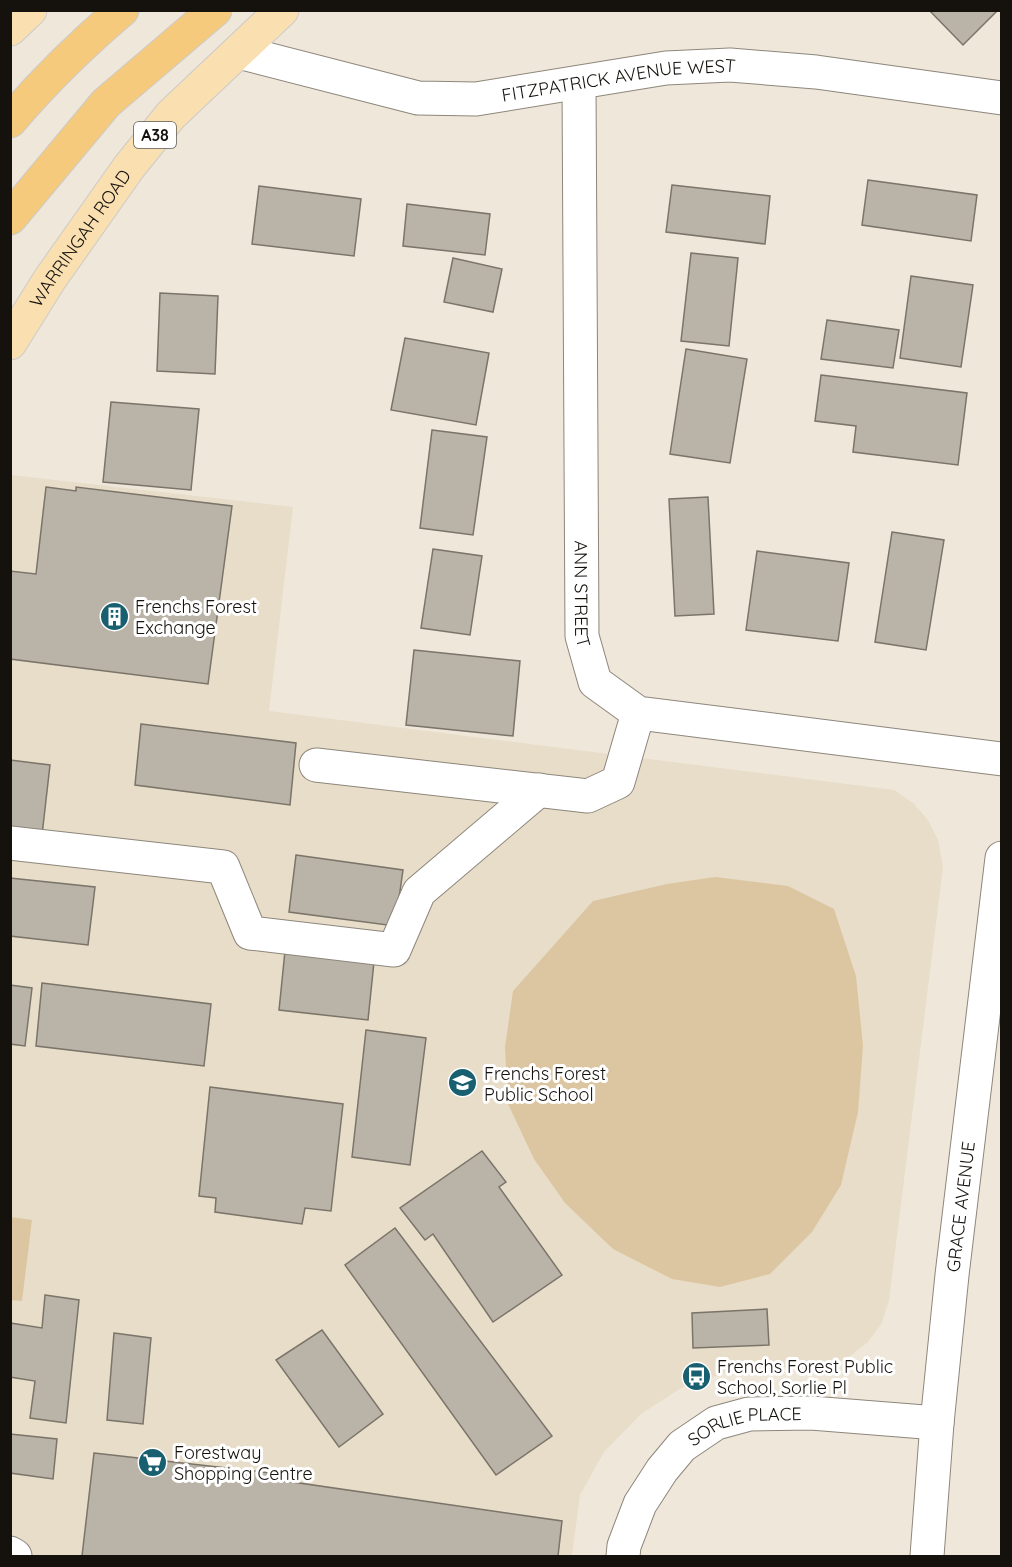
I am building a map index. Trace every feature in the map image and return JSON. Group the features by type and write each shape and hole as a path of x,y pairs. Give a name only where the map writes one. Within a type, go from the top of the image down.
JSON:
{"highway":[{"path":"10,121 96,32 122,10"},
{"path":"10,218 106,104 215,10"}],"main road":[{"path":"10,30 30,10"},
{"name":"WARRINGAH ROAD","path":"10,343 50,279 129,167 171,115 282,10"}],"street":[{"name":"FITZPATRICK AVENUE WEST","path":"239,52 418,98 476,99 666,68 730,65 816,72 1002,98"},
{"name":"ANN STREET","path":"579,84 582,636 595,682 638,713 1002,759"},
{"path":"316,765 588,796 618,782 638,713"},
{"path":"10,843 223,867 250,933 394,950 419,892 539,790"},
{"name":"GRACE AVENUE","path":"927,1557 937,1423 952,1275 1002,858"},
{"name":"SORLIE PLACE","path":"623,1557 624,1546 640,1504 662,1470 682,1446 716,1423 749,1414 801,1413 937,1423"},
{"path":"10,1553 15,1557"}],"shaded area":[{"name":"Frenchs Forest Public School","path":"11,475 293,507 269,711 894,790 913,803 928,820 938,840 943,867 889,1300 882,1323 868,1342 846,1359 817,1369 768,1366 727,1372 681,1388 641,1414 604,1452 580,1495 572,1556 11,1556"},
{"path":"715,877 788,886 834,909 856,976 863,1046 858,1112 841,1185 812,1232 770,1274 720,1287 672,1279 613,1249 565,1203 534,1159 508,1104 505,1047 513,991 593,901 667,884"},
{"path":"11,1217 32,1220 22,1301 11,1300"}],"building":[{"path":"929,10 998,10 963,45"},
{"path":"868,180 977,195 971,241 862,225"},
{"path":"672,185 770,196 765,244 666,232"},
{"path":"259,186 361,199 354,256 252,244"},
{"path":"407,204 490,214 485,255 403,246"},
{"path":"691,253 738,258 729,346 681,341"},
{"path":"453,258 502,269 493,312 444,302"},
{"path":"911,276 973,285 961,367 900,358"},
{"path":"160,293 218,296 215,374 157,371"},
{"path":"827,320 899,330 893,368 821,359"},
{"path":"405,338 489,353 476,425 391,410"},
{"path":"686,349 747,359 730,463 670,454"},
{"path":"821,375 967,393 958,465 853,452 856,426 815,421"},
{"path":"111,402 199,409 191,490 103,482"},
{"path":"432,430 487,437 473,535 420,528"},
{"name":"Frenchs Forest Exchange","path":"46,487 76,491 76,487 232,506 208,684 10,659 10,571 36,574"},
{"path":"708,497 714,614 675,616 669,499"},
{"path":"892,532 944,540 926,650 875,642"},
{"path":"433,549 482,556 470,635 421,628"},
{"path":"757,551 849,563 838,641 746,630"},
{"path":"414,650 520,661 513,736 406,725"},
{"path":"141,724 296,743 290,805 135,785"},
{"path":"10,760 50,765 42,835 10,831"},
{"path":"296,855 403,870 395,926 289,912"},
{"path":"10,878 95,887 88,945 10,936"},
{"path":"285,951 374,962 368,1020 279,1010"},
{"path":"42,983 211,1004 204,1066 36,1046"},
{"path":"10,985 32,988 25,1046 10,1044"},
{"path":"366,1030 426,1038 410,1165 352,1157"},
{"path":"210,1087 343,1104 331,1211 305,1208 302,1224 215,1212 216,1198 199,1196"},
{"path":"482,1151 506,1182 499,1187 562,1275 493,1322 433,1234 425,1240 400,1208"},
{"path":"395,1228 552,1436 496,1475 345,1265"},
{"path":"45,1295 79,1300 66,1423 30,1418 35,1381 10,1377 10,1323 42,1328"},
{"path":"767,1309 769,1345 693,1348 692,1313"},
{"path":"322,1330 383,1414 339,1447 276,1360"},
{"path":"114,1333 151,1338 143,1424 107,1420"},
{"path":"10,1434 57,1439 53,1479 10,1473"},
{"name":"Forestway Shopping Centre","path":"94,1453 280,1474 279,1480 562,1521 558,1556 82,1556"}],"place":[{"name":"Frenchs Forest Exchange","path":"114,616"},
{"name":"Frenchs Forest Public School","path":"463,1083"},
{"name":"Frenchs Forest Public School, Sorlie Pl","path":"696,1376"},
{"name":"Forestway Shopping Centre","path":"153,1462"}]}
